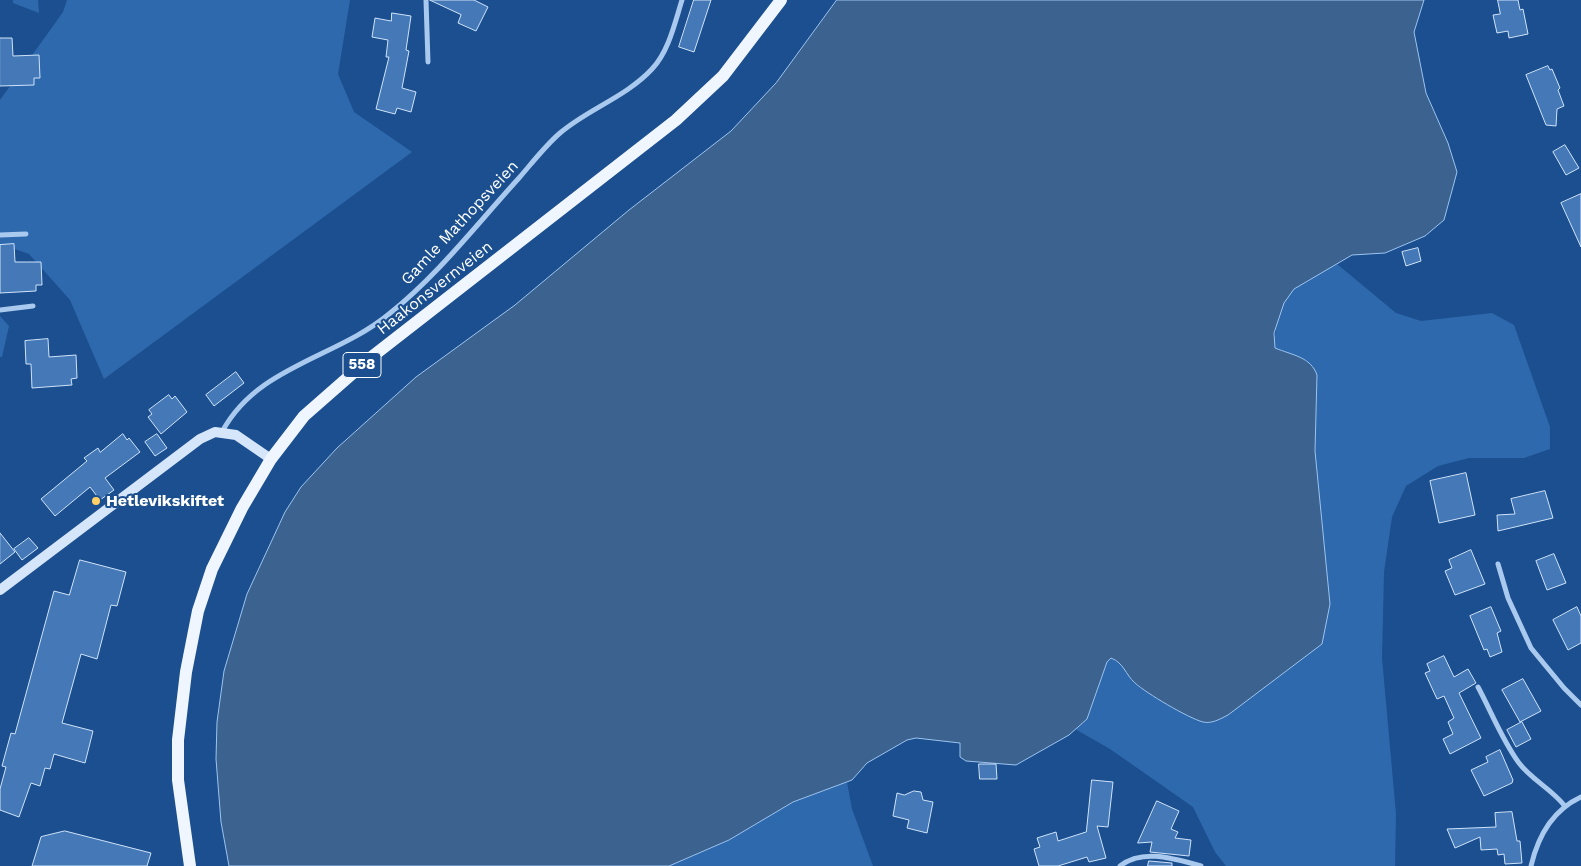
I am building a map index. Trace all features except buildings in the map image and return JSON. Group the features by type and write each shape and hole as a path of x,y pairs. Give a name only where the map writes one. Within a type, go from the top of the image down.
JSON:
{"main road":[{"name":"Haakonsvernveien","path":"190,866 178,780 178,740 186,672 198,611 212,569 242,508 271,458 304,416 369,359 676,120 722,76 781,0"},
{"path":"0,590 200,439 215,432 236,435 271,458"}],"street":[{"path":"426,0 428,62"},
{"name":"Gamle Mathopsveien","path":"222,432 232,413 250,395 294,367 388,316 428,279 559,134 596,108 629,89 653,68 668,42 682,0"},
{"path":"0,235 26,234"},
{"path":"0,310 33,306"},
{"path":"1498,564 1508,598 1531,648 1581,705"},
{"path":"1478,687 1518,762 1530,775 1552,790 1564,804"},
{"path":"1531,866 1536,846 1564,804 1581,797"},
{"path":"1120,866 1136,858 1161,856 1201,866"}],"shaded area":[{"path":"13,0 38,0 39,13 13,3"},
{"path":"67,0 350,0 338,74 354,112 412,152 104,379 70,300 29,254 0,244 0,100 63,12"},
{"path":"837,0 1424,0 1414,32 1426,93 1448,143 1457,172 1444,220 1425,236 1385,253 1352,255 1294,289 1284,303 1274,333 1275,348 1306,360 1317,375 1315,451 1330,604 1322,644 1228,715 1210,722 1203,722 1188,716 1148,693 1132,680 1119,663 1111,658 1107,662 1087,719 1069,735 1016,765 966,761 960,757 960,743 916,738 907,740 867,763 852,780 793,802 729,840 669,866 229,866 221,822 216,759 217,722 224,671 247,594 285,512 301,487 337,448 416,377 515,305 629,210 731,131 776,83"},
{"path":"1337,264 1396,313 1421,321 1492,313 1514,325 1550,427 1550,449 1524,458 1469,458 1438,466 1406,486 1392,517 1384,572 1382,658 1396,814 1395,866 1226,866 1215,852 1193,807 1110,749 1075,729 1087,719 1107,662 1111,658 1123,665 1134,683 1186,715 1204,722 1217,721 1315,451 1317,375 1308,361 1275,348 1278,318 1284,302 1293,290 1308,279"},
{"path":"0,316 9,326 2,357 0,357"},
{"path":"847,782 852,809 873,866 669,866 729,840 793,802"}],"place":[{"name":"Hetlevikskiftet","path":"96,501"}]}
